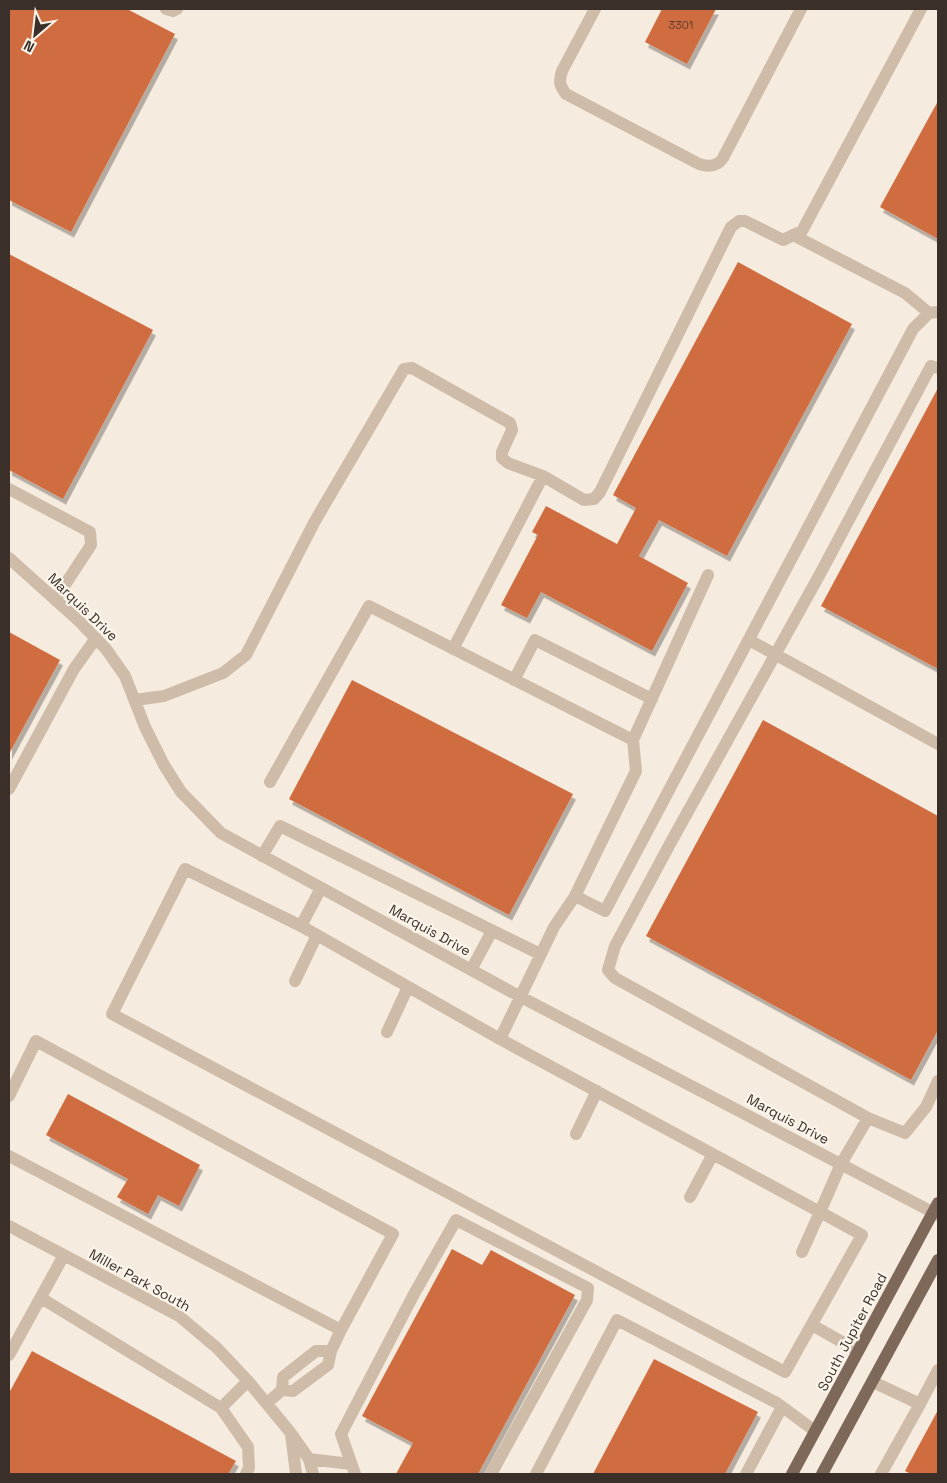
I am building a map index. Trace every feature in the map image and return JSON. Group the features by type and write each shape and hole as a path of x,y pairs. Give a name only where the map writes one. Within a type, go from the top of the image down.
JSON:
{"main road":[{"name":"South Jupiter Road","path":"792,1474 936,1210"},
{"path":"822,1474 938,1260"}],"street":[{"path":"166,9 173,11 177,9"},
{"path":"595,9 562,70 559,80 560,87 566,94 707,167 720,162 802,9"},
{"path":"135,700 164,696 223,673 246,655 316,521 404,369 412,368 510,423 512,430 502,452 502,458 508,463 543,476 584,500 594,499 600,492 732,227 739,221 745,221 783,240 802,231 921,9"},
{"path":"575,896 605,911 913,329 934,313 905,294 793,235"},
{"path":"938,368 931,366 625,929 616,946 608,970 615,978 868,1118 905,1133 926,1107 938,1081"},
{"path":"453,649 543,476"},
{"path":"9,489 90,532 91,545 55,600"},
{"name":"Marquis Drive","path":"9,558 106,649 124,676 145,727 164,765 181,792 222,834 519,996 841,1164 936,1210"},
{"path":"500,1039 540,954 554,927 575,896 636,771 633,740 708,575"},
{"path":"270,782 369,606 633,740"},
{"path":"9,789 74,669 96,638"},
{"path":"514,680 535,640 652,699"},
{"path":"749,640 938,744"},
{"path":"262,856 280,826 540,954"},
{"path":"184,869 317,935 596,1092 862,1235 785,1372 112,1014 184,869"},
{"path":"301,926 320,888"},
{"path":"471,970 492,931"},
{"path":"295,981 317,935"},
{"path":"387,1032 408,987"},
{"path":"9,1096 36,1041 393,1234 341,1330 331,1351 328,1366 293,1392 282,1390"},
{"path":"576,1134 596,1092"},
{"path":"802,1252 841,1164 868,1118"},
{"path":"690,1197 713,1154"},
{"path":"9,1156 341,1330"},
{"path":"353,1469 341,1434 414,1294 456,1220 588,1288 587,1300 491,1474"},
{"name":"Miller Park South","path":"9,1226 179,1316 217,1348 248,1381 290,1432 309,1459 313,1474"},
{"path":"9,1355 64,1255"},
{"path":"41,1298 221,1408 248,1447 249,1468 246,1474"},
{"path":"536,1474 617,1320 782,1406 815,1431"},
{"path":"812,1325 858,1351"},
{"path":"267,1404 282,1390 283,1377 316,1351 331,1351"},
{"path":"881,1474 938,1370"},
{"path":"221,1408 248,1381"},
{"path":"873,1382 920,1404"},
{"path":"746,1474 782,1406"},
{"path":"290,1432 296,1474"},
{"path":"309,1459 353,1469"}],"building":[{"path":"9,9 127,9 175,34 71,232 9,200"},
{"path":"662,9 716,9 687,64 645,42"},
{"path":"938,101 938,239 880,207"},
{"path":"9,254 153,330 63,499 9,470"},
{"path":"738,262 852,324 727,556 659,520 639,556 688,583 652,651 541,592 527,618 501,605 538,535 532,532 546,506 617,544 636,508 613,495"},
{"path":"938,388 938,669 821,606"},
{"path":"9,632 60,660 9,754"},
{"path":"352,680 573,794 509,915 289,799"},
{"path":"763,720 938,816 938,1030 911,1080 646,936"},
{"path":"68,1094 200,1165 179,1206 158,1195 148,1214 117,1197 128,1179 46,1135"},
{"path":"452,1249 482,1265 491,1250 575,1295 478,1474 396,1474 413,1443 362,1416"},
{"path":"32,1351 236,1461 228,1474 9,1474 9,1393"},
{"path":"654,1359 758,1412 725,1474 593,1474"},
{"path":"938,1410 938,1474 911,1474 905,1471"}]}
